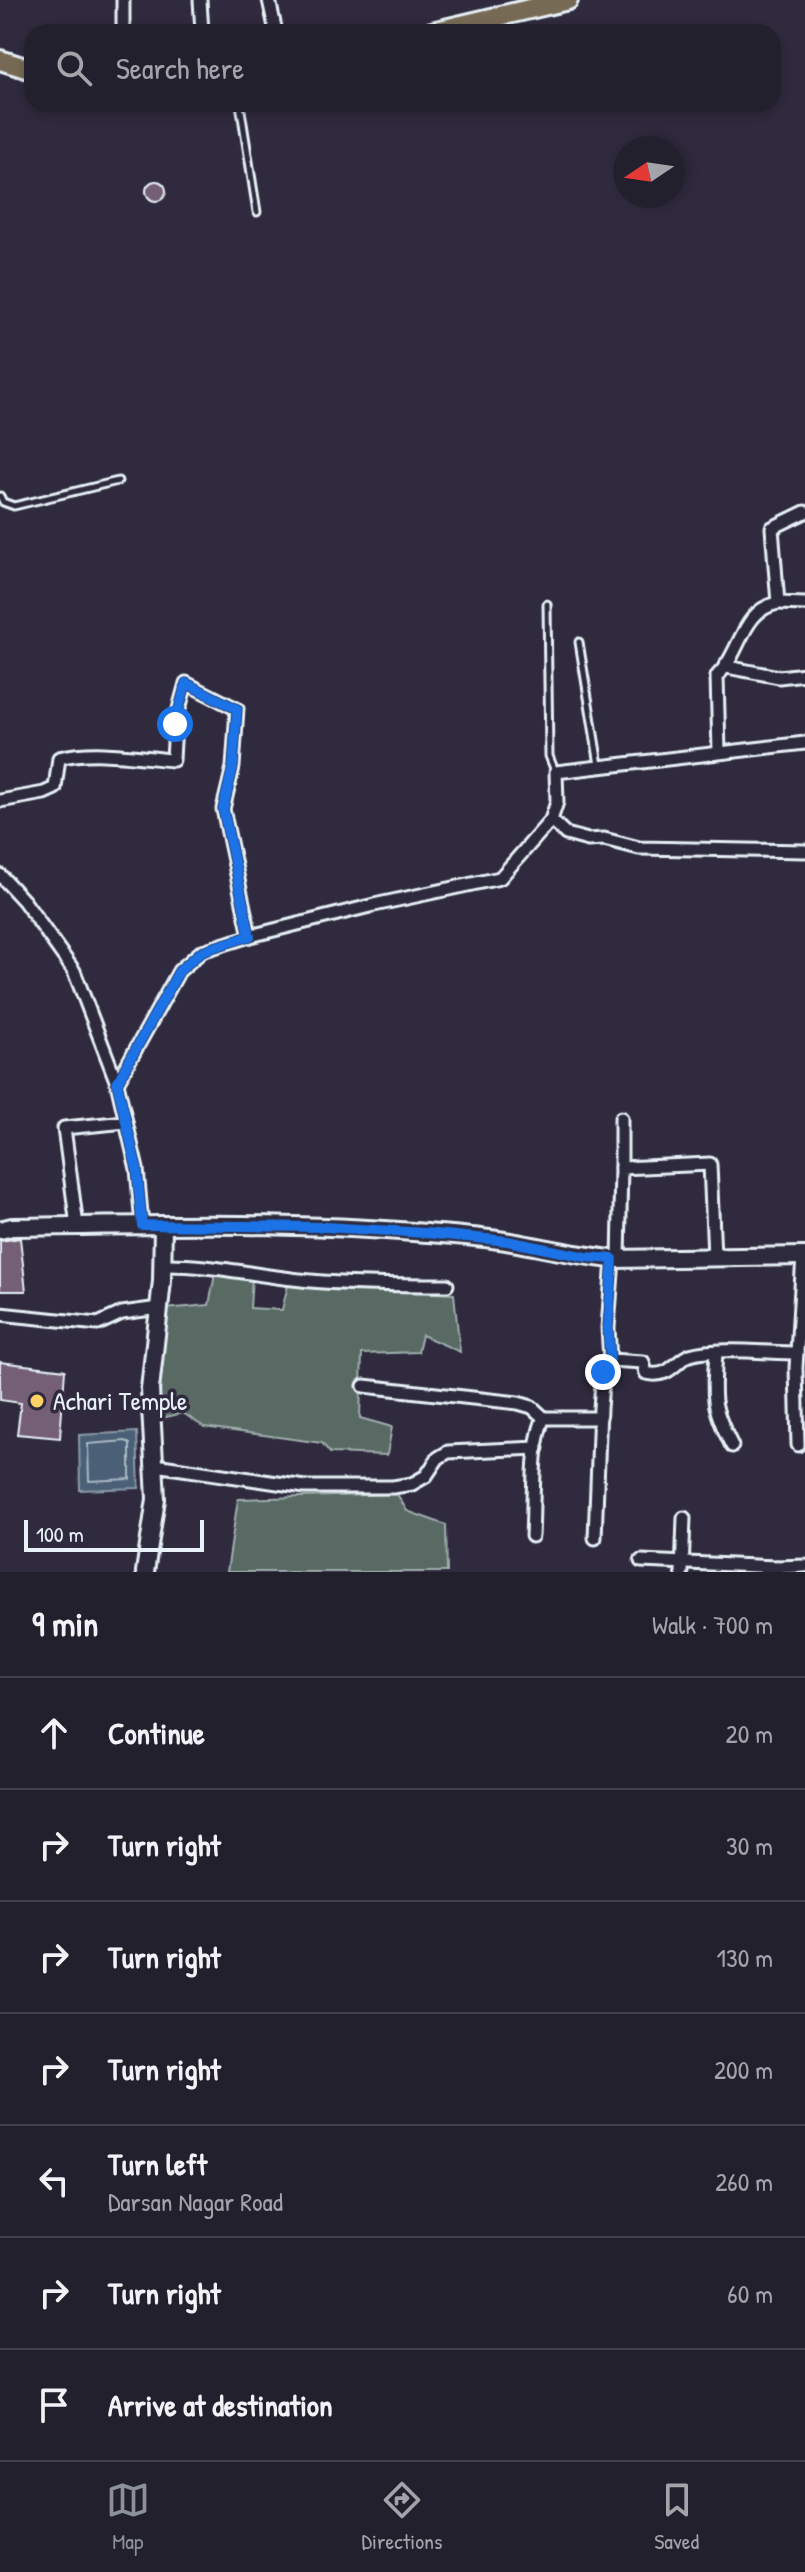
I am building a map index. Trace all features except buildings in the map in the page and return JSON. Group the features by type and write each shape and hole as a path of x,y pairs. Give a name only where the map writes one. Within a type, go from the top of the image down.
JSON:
{"main road":[{"path":"466,24 568,0"},
{"path":"4,61 24,67"}],"street":[{"path":"123,0 123,24"},
{"path":"200,0 202,24"},
{"path":"269,0 274,24"},
{"path":"4,61 24,62"},
{"path":"778,603 772,528 805,512"},
{"path":"719,752 717,676 727,667 744,630 764,606 805,604"},
{"path":"727,667 779,677 805,674"},
{"path":"0,801 55,788 59,758 118,755 173,760 175,724 186,683 237,709 233,767 223,809 250,936"},
{"path":"117,1083 179,971 202,951 374,905 500,878 551,820 557,802 556,772 805,743"},
{"path":"551,820 566,834 639,848 805,851"},
{"path":"0,875 24,901 74,971 117,1083 137,1169 142,1225"},
{"path":"595,1538 603,1372 610,1360 608,1328 616,1259 621,1118"},
{"path":"77,1226 64,1128 126,1122"},
{"path":"621,1168 710,1164 714,1257"},
{"path":"0,1230 12,1227 142,1225 325,1227 507,1241 586,1257 616,1259 804,1256 797,1353 801,1377 798,1445"},
{"path":"145,1572 156,1499 150,1389 159,1308 163,1226"},
{"path":"162,1265 197,1264 308,1281 447,1285"},
{"path":"0,1314 98,1324 122,1313 159,1308"},
{"path":"716,1353 713,1399 716,1415 732,1446"},
{"path":"610,1360 643,1362 646,1373 655,1375 675,1367 687,1355 797,1353"},
{"path":"364,1386 518,1403 532,1407 544,1418 600,1418"},
{"path":"532,1536 537,1448 544,1418"},
{"path":"155,1465 305,1487 393,1487 412,1484 426,1476 438,1458 448,1452 537,1448"},
{"path":"682,1568 684,1518"},
{"path":"641,1561 682,1568 777,1569 805,1566"}],"lane":[{"path":"241,112 257,212"},
{"path":"0,496 3,502 14,506 118,481"},
{"path":"547,604 549,756 556,772"},
{"path":"579,642 600,766"}],"green space":[{"path":"215,1274 252,1277 250,1308 282,1310 288,1285 454,1294 460,1352 422,1335 418,1352 362,1354 360,1418 392,1427 387,1455 330,1453 322,1443 204,1427 183,1413 162,1418 160,1395 165,1309 209,1305"},
{"path":"397,1494 407,1511 446,1525 447,1572 227,1572 238,1499"}],"water":[{"path":"137,1432 139,1488 80,1490 79,1435"}],"place":[{"name":"Achari Temple","path":"37,1401"}],"route":[{"path":"175,724 186,683 237,709 233,767 223,809 250,936 202,951 179,971 117,1083 137,1169 142,1225 325,1227 425,1233 507,1241 586,1257 613,1259 608,1328 610,1360 603,1372"}]}
